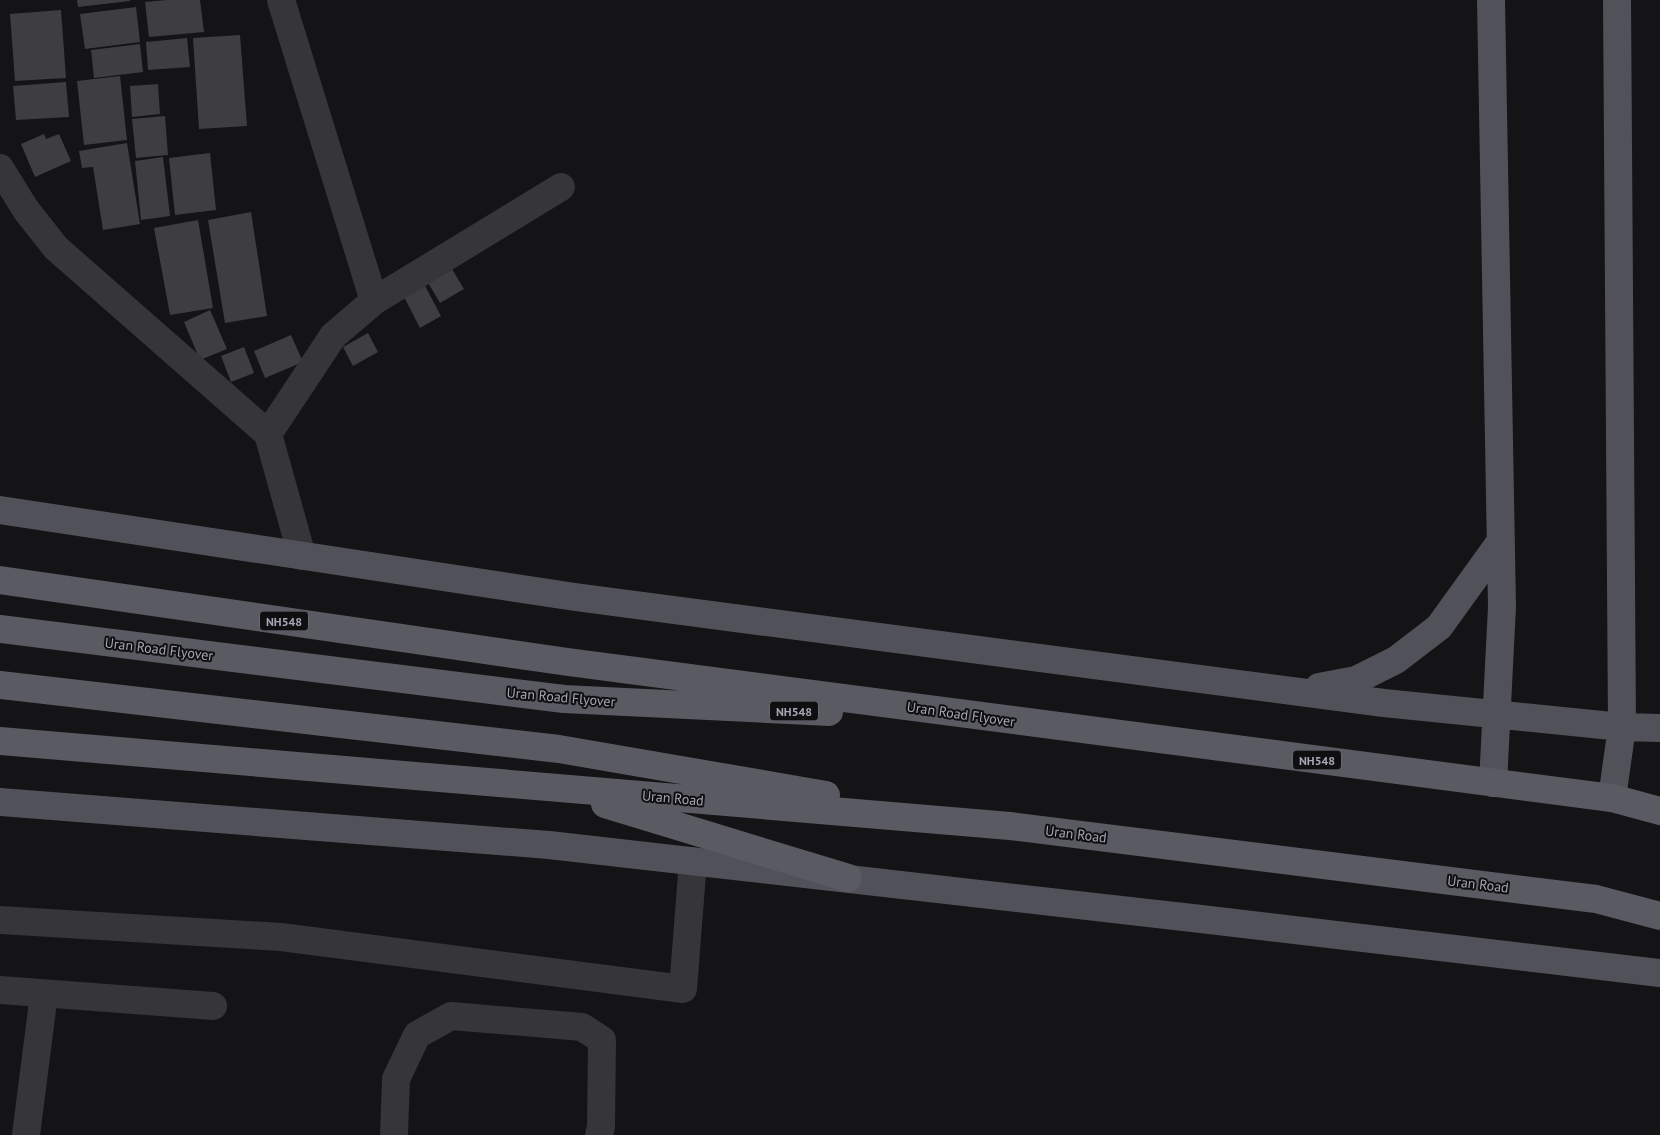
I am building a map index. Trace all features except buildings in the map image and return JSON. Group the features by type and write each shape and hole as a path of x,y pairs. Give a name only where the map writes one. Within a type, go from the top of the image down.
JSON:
{"highway":[{"name":"Uran Road Flyover","path":"0,580 578,663 1023,722"},
{"name":"Uran Road Flyover","path":"0,629 564,699 1023,722"},
{"path":"0,685 559,749 1010,826"},
{"name":"NH548","path":"1023,722 1612,798 1660,810"},
{"path":"0,741 555,789 848,878"},
{"name":"Uran Road","path":"555,789 1010,826 1596,899 1660,916"},
{"name":"NH548","path":"1612,798 1660,796"},
{"name":"Uran Road","path":"1596,899 1660,897"}],"main road":[{"path":"1491,0 1502,607 1493,783"},
{"path":"1612,798 1622,727 1617,0"},
{"path":"0,510 575,597 1298,692 1384,703 1622,727 1660,728"},
{"path":"1298,692 1356,680 1396,660 1439,627 1501,541"},
{"path":"0,802 539,844 693,860 1660,973"}],"street":[{"path":"281,0 374,301"},
{"path":"0,168 26,210 56,248 268,434 302,556"},
{"path":"268,434 333,336 374,301 561,187"},
{"path":"0,920 281,938 683,989 693,860"},
{"path":"0,990 213,1006"},
{"path":"26,1135 44,994"},
{"path":"394,1135 396,1079 417,1036 450,1016 582,1027 602,1040 599,1135"}]}
